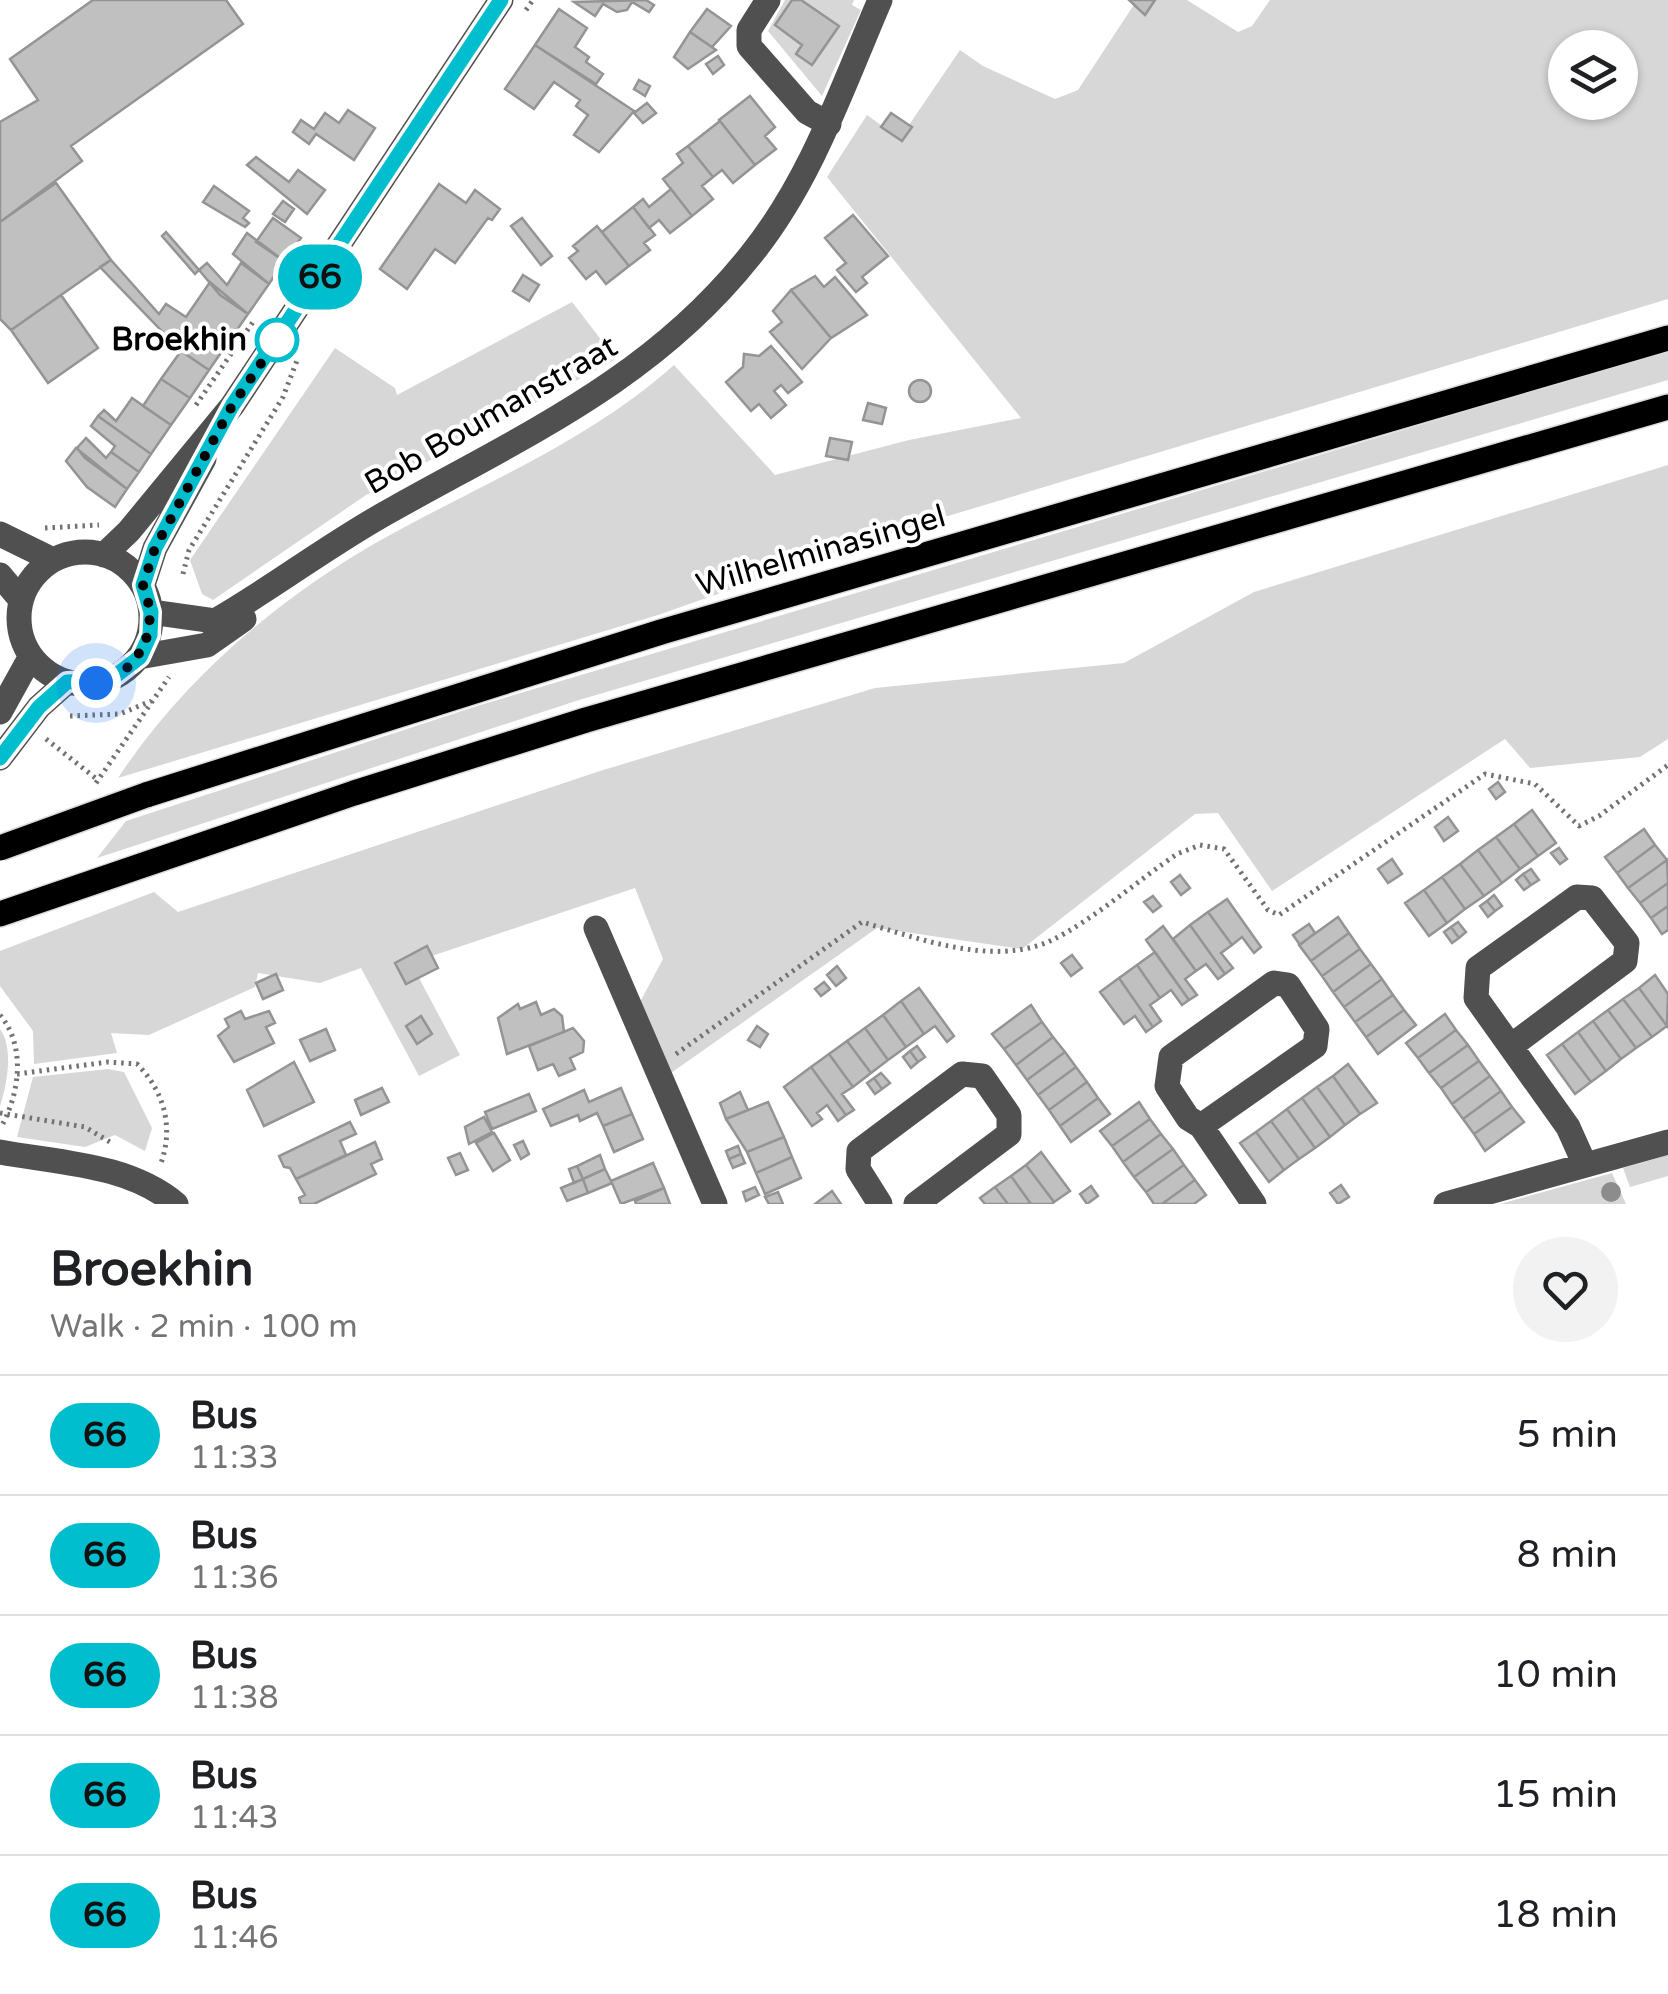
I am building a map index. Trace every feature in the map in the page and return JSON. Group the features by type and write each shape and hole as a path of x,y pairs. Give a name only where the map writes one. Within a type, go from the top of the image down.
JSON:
{"main road":[{"name":"Wilhelminasingel","path":"0,848 146,795 644,638 1668,338"},
{"path":"0,914 77,885 586,720 1668,407"}],"street":[{"path":"143,585 155,548 232,406 501,0"},
{"path":"768,0 749,30 749,46 807,112 830,124"},
{"name":"Bob Boumanstraat","path":"151,612 215,621 326,549 489,460 654,357 752,255 786,204 830,124 880,0"},
{"path":"104,555 129,532 232,406"},
{"path":"0,534 53,560"},
{"path":"82,552 104,555 127,567 143,585 151,612 150,635 140,657 110,680 67,682 49,674 31,656 19,619 22,600 35,576 53,560 82,552"},
{"path":"0,574 22,600"},
{"name":"Bob Boumanstraat","path":"140,657 207,644 240,624 265,592"},
{"path":"0,712 31,656"},
{"path":"0,758 39,707 67,682"},
{"path":"1511,1046 1625,961 1627,943 1592,898 1577,897 1478,968 1476,998 1568,1127 1585,1164"},
{"path":"596,928 715,1204"},
{"path":"1201,1126 1217,1119 1315,1046 1317,1028 1288,985 1274,983 1171,1057 1167,1086 1188,1118 1201,1126 1254,1204"},
{"path":"880,1204 858,1169 858,1151 962,1074 982,1076 1009,1114 1008,1134 916,1204"},
{"path":"1446,1204 1668,1142"},
{"path":"0,1152 125,1174 153,1185 176,1204"}],"path":[{"path":"523,15 533,0"},
{"path":"184,574 189,550 283,398 304,342"},
{"path":"39,530 75,523 112,526"},
{"path":"98,780 153,700"},
{"path":"658,1068 862,922 947,946 1010,950 1049,941 1177,854 1200,844 1224,849 1268,910 1280,914 1485,774 1535,784 1579,826 1599,816 1668,765"},
{"path":"0,1015 13,1031 17,1074 0,1130"},
{"path":"17,1074 108,1062 137,1064 154,1080 171,1135 153,1185"}],"shaded area":[{"path":"785,0 854,0 852,5 861,10 822,96 768,31"},
{"path":"1137,0 1187,0 1238,32 1252,26 1270,0 1668,0 1668,299 885,535 658,615 118,778 203,675 235,644 306,588 381,540 570,439 674,365 775,475 909,440 1021,418 827,177 867,115 896,136 909,125 960,50 983,66 1055,99 1078,90"},
{"path":"572,302 616,359 366,495 213,600 202,594 190,560 335,348 395,388 397,395"},
{"path":"1668,351 1668,380 579,700 97,858 126,821 477,706"},
{"path":"1668,465 1668,739 1640,757 1530,768 1505,739 1272,891 1218,813 1195,814 1022,949 877,928 671,1073 640,1002 663,959 635,888 411,963 460,1055 419,1076 361,968 320,983 258,973 255,987 149,1035 111,1033 117,1053 34,1064 33,1031 0,986 0,951 154,892 178,912 600,771 875,688 1124,663 1254,592"},
{"path":"0,1029 8,1056 0,1106"},
{"path":"108,1069 124,1072 152,1128 145,1151 115,1135 85,1147 17,1137 33,1077"},
{"path":"1668,1155 1668,1176 1630,1187 1623,1168"},
{"path":"1612,1173 1626,1204 1500,1204"}],"building":[{"path":"93,0 226,0 243,24 71,146 82,161 0,222 0,122 38,100 10,59"},
{"path":"646,0 654,5 649,12 632,2 627,10 617,12 603,4 595,16 574,2"},
{"path":"792,0 801,0 839,26 812,65 796,54 802,45 775,25"},
{"path":"1129,0 1155,0 1145,15"},
{"path":"559,9 587,28 575,47 589,57 586,62 603,74 596,84 535,45"},
{"path":"707,9 731,26 712,47 690,32"},
{"path":"690,32 716,50 688,69 674,57"},
{"path":"535,45 634,111 599,152 574,135 588,115 576,106 580,100 554,82 534,109 505,89"},
{"path":"718,56 724,65 713,74 706,64"},
{"path":"639,80 650,86 645,96 634,89"},
{"path":"750,96 775,127 765,136 776,149 755,165 719,120"},
{"path":"647,103 656,113 643,123 634,113"},
{"path":"348,110 375,128 354,160 316,134 309,144 293,132 301,120 314,129 325,113 339,123"},
{"path":"891,113 912,127 902,141 881,127"},
{"path":"720,121 755,165 733,183 722,170 713,177 688,146"},
{"path":"688,146 713,177 702,186 713,199 692,216 663,179 683,163 677,154"},
{"path":"256,157 289,182 298,170 325,190 307,214 247,165"},
{"path":"56,183 111,260 11,330 0,319 0,222"},
{"path":"439,184 466,203 475,190 500,209 492,220 488,218 455,263 435,249 407,289 380,269"},
{"path":"214,186 249,211 243,218 249,223 245,227 203,202"},
{"path":"671,189 692,216 670,233 659,220 649,228 633,207 643,199 649,207"},
{"path":"283,201 294,209 285,222 273,214"},
{"path":"633,207 655,235 644,243 650,250 629,266 602,232"},
{"path":"853,215 888,256 862,277 867,283 856,292 837,270 846,263 825,238"},
{"path":"273,218 301,238 284,261 256,242"},
{"path":"522,218 552,256 541,265 511,226"},
{"path":"597,226 629,266 606,284 596,271 586,279 569,258 578,251 573,246"},
{"path":"166,232 199,270 195,274 162,236"},
{"path":"247,233 284,261 269,284 233,254"},
{"path":"111,260 159,314 166,304 186,317 210,282 248,314 209,370 181,351 100,267"},
{"path":"207,263 227,285 241,263 269,284 248,314 220,295 199,270"},
{"path":"523,275 539,285 529,301 513,291"},
{"path":"815,276 824,287 835,277 867,315 831,338 791,290"},
{"path":"791,290 831,338 802,369 770,332 782,322 773,311"},
{"path":"61,295 98,348 48,383 11,330"},
{"path":"771,346 802,382 788,393 781,385 774,391 786,405 771,418 759,404 751,411 726,382 743,367 744,354 759,356"},
{"path":"181,351 209,370 190,398 161,379"},
{"path":"161,379 190,398 171,425 143,406"},
{"path":"920,380 928,383 928,399 920,402 912,399 909,391 912,383"},
{"path":"132,398 171,425 151,454 98,416 104,410 116,421"},
{"path":"868,403 886,408 882,424 863,420"},
{"path":"98,416 151,454 139,472 111,452 115,446 91,426"},
{"path":"86,438 106,458 111,452 139,472 127,489 85,458 77,448"},
{"path":"830,438 852,442 848,460 826,456"},
{"path":"76,448 127,489 115,507 87,487 66,461"},
{"path":"1498,782 1505,792 1496,799 1489,789"},
{"path":"1532,810 1556,843 1538,856 1514,824"},
{"path":"1448,817 1458,831 1444,841 1435,827"},
{"path":"1514,824 1538,856 1520,869 1496,837"},
{"path":"1644,829 1655,845 1617,873 1605,857"},
{"path":"1496,837 1520,869 1502,883 1478,850"},
{"path":"1655,845 1667,860 1628,888 1617,873"},
{"path":"1559,848 1567,859 1560,864 1551,853"},
{"path":"1478,850 1502,883 1484,896 1460,864"},
{"path":"1392,859 1402,874 1388,883 1378,869"},
{"path":"1667,860 1668,883 1640,903 1628,888"},
{"path":"1460,864 1484,896 1465,909 1442,877"},
{"path":"1531,869 1539,880 1531,885 1523,874"},
{"path":"1523,874 1531,885 1524,890 1516,880"},
{"path":"1180,875 1190,888 1181,895 1171,882"},
{"path":"1442,877 1465,909 1447,923 1424,890"},
{"path":"1668,883 1668,906 1651,918 1640,903"},
{"path":"1424,890 1447,923 1429,936 1405,903"},
{"path":"1494,895 1502,906 1495,911 1487,901"},
{"path":"1153,896 1161,906 1153,912 1144,902"},
{"path":"1227,899 1261,947 1254,953 1242,937 1232,945 1208,912"},
{"path":"1487,901 1495,911 1488,917 1480,906"},
{"path":"1668,906 1668,930 1662,934 1651,918"},
{"path":"1208,912 1232,945 1221,953 1233,968 1225,974 1190,925"},
{"path":"1338,917 1349,933 1311,961 1299,945"},
{"path":"1458,922 1466,932 1459,938 1451,927"},
{"path":"1309,924 1315,933 1300,945 1293,935"},
{"path":"1190,925 1225,974 1218,979 1206,964 1196,971 1173,939"},
{"path":"1163,926 1196,971 1185,979 1197,995 1189,1000 1146,940"},
{"path":"1451,927 1459,938 1452,943 1444,932"},
{"path":"1349,933 1360,949 1322,976 1311,961"},
{"path":"427,946 438,968 406,984 395,963"},
{"path":"1360,949 1371,964 1333,992 1322,976"},
{"path":"1155,952 1189,1000 1182,1005 1171,990 1160,998 1137,965"},
{"path":"1072,955 1082,968 1071,976 1061,963"},
{"path":"1371,964 1382,979 1344,1007 1333,992"},
{"path":"1137,965 1160,998 1150,1005 1161,1021 1153,1027 1119,978"},
{"path":"837,966 846,978 836,986 827,975"},
{"path":"276,974 283,990 263,999 256,983"},
{"path":"1655,975 1668,994 1667,1026 1639,988"},
{"path":"1119,978 1153,1027 1146,1032 1135,1016 1124,1024 1100,992"},
{"path":"1382,979 1393,995 1355,1022 1344,1007"},
{"path":"824,982 830,989 821,996 815,989"},
{"path":"919,988 954,1036 947,1042 935,1026 924,1034 901,1001"},
{"path":"1639,988 1667,1026 1652,1037 1623,999"},
{"path":"1393,995 1404,1010 1366,1037 1355,1022"},
{"path":"1623,999 1652,1037 1636,1048 1608,1010"},
{"path":"901,1001 924,1034 906,1047 883,1015"},
{"path":"536,1002 541,1015 554,1009 562,1016 564,1032 507,1054 498,1018 518,1004 520,1009"},
{"path":"1031,1005 1042,1022 1004,1049 992,1034"},
{"path":"1404,1010 1416,1025 1378,1054 1366,1037"},
{"path":"1608,1010 1636,1048 1621,1059 1593,1021"},
{"path":"241,1011 245,1019 269,1011 275,1023 266,1027 274,1043 234,1062 218,1036 229,1027 225,1019"},
{"path":"1445,1014 1456,1030 1418,1058 1406,1043"},
{"path":"883,1015 906,1047 888,1060 865,1028"},
{"path":"421,1016 432,1034 417,1044 406,1026"},
{"path":"1593,1021 1621,1059 1606,1071 1578,1032"},
{"path":"1042,1022 1053,1037 1016,1065 1004,1049"},
{"path":"757,1026 768,1034 760,1047 748,1040"},
{"path":"573,1028 584,1041 583,1052 570,1058 575,1069 559,1076 553,1064 538,1070 529,1046"},
{"path":"865,1028 888,1060 871,1073 847,1041"},
{"path":"326,1029 335,1050 310,1061 300,1040"},
{"path":"1456,1030 1468,1045 1429,1073 1418,1058"},
{"path":"1578,1032 1606,1071 1591,1082 1562,1044"},
{"path":"1053,1037 1065,1052 1027,1080 1016,1065"},
{"path":"847,1041 871,1073 853,1087 829,1054"},
{"path":"1562,1044 1591,1082 1575,1094 1547,1055"},
{"path":"1468,1045 1479,1061 1441,1088 1429,1073"},
{"path":"917,1046 925,1057 918,1062 910,1051"},
{"path":"910,1051 918,1062 911,1068 903,1057"},
{"path":"1065,1052 1076,1067 1038,1095 1027,1080"},
{"path":"829,1054 853,1087 842,1094 854,1110 846,1115 811,1067"},
{"path":"1479,1061 1490,1076 1452,1104 1441,1088"},
{"path":"294,1062 314,1102 264,1126 247,1090"},
{"path":"1348,1064 1377,1103 1360,1114 1333,1076"},
{"path":"811,1067 846,1115 838,1121 827,1105 817,1113 822,1119 812,1126 784,1087"},
{"path":"1076,1067 1087,1082 1049,1110 1038,1095"},
{"path":"881,1073 890,1083 882,1089 874,1078"},
{"path":"1333,1076 1360,1114 1345,1125 1317,1087"},
{"path":"1490,1076 1501,1091 1463,1119 1452,1104"},
{"path":"874,1078 882,1089 875,1094 867,1083"},
{"path":"1087,1082 1098,1098 1060,1126 1049,1110"},
{"path":"1317,1087 1345,1125 1330,1137 1302,1098"},
{"path":"382,1088 389,1102 361,1115 355,1100"},
{"path":"621,1088 632,1114 603,1126 597,1113 580,1121 578,1115 551,1126 543,1109 584,1090 589,1102"},
{"path":"1501,1091 1512,1107 1474,1134 1463,1119"},
{"path":"740,1092 748,1110 726,1119 720,1103"},
{"path":"529,1094 536,1111 492,1129 485,1112"},
{"path":"1098,1098 1110,1114 1071,1142 1060,1126"},
{"path":"1302,1098 1330,1137 1315,1148 1287,1109"},
{"path":"768,1102 784,1137 747,1152 726,1119"},
{"path":"1139,1102 1150,1119 1112,1146 1100,1131"},
{"path":"1512,1107 1524,1122 1485,1151 1474,1134"},
{"path":"1287,1109 1315,1148 1299,1159 1271,1121"},
{"path":"632,1114 643,1139 614,1152 603,1126"},
{"path":"484,1117 492,1132 469,1144 465,1127"},
{"path":"1150,1119 1161,1134 1123,1162 1112,1146"},
{"path":"1271,1121 1299,1159 1284,1170 1256,1132"},
{"path":"350,1122 356,1134 340,1141 346,1155 296,1179 290,1168 284,1167 279,1156"},
{"path":"1256,1132 1284,1170 1269,1182 1240,1143"},
{"path":"494,1133 510,1160 493,1171 476,1143"},
{"path":"1161,1134 1173,1149 1134,1177 1123,1162"},
{"path":"784,1137 792,1157 756,1173 747,1152"},
{"path":"523,1141 529,1154 521,1159 514,1145"},
{"path":"375,1142 382,1159 371,1164 376,1174 314,1204 301,1204 299,1198 305,1195 296,1179"},
{"path":"738,1146 741,1154 729,1159 726,1151"},
{"path":"1173,1149 1184,1165 1146,1192 1134,1177"},
{"path":"1041,1152 1070,1191 1054,1202 1026,1165"},
{"path":"460,1153 468,1170 456,1175 448,1158"},
{"path":"741,1154 745,1163 733,1168 729,1159"},
{"path":"600,1155 605,1169 583,1179 577,1166"},
{"path":"792,1157 801,1178 765,1194 756,1173"},
{"path":"653,1163 664,1188 621,1204 611,1181"},
{"path":"1026,1165 1052,1204 1031,1204 1011,1176"},
{"path":"1184,1165 1195,1180 1162,1204 1154,1204 1146,1192"},
{"path":"577,1166 583,1179 574,1183 569,1169"},
{"path":"605,1169 612,1183 588,1193 583,1179"},
{"path":"1011,1176 1031,1204 1008,1204 995,1187"},
{"path":"583,1179 588,1193 567,1201 561,1188"},
{"path":"1195,1180 1206,1195 1194,1204 1162,1204"},
{"path":"1341,1185 1349,1197 1338,1204 1330,1193"},
{"path":"1091,1186 1098,1196 1087,1204 1080,1194"},
{"path":"755,1187 759,1195 746,1201 743,1192"},
{"path":"995,1187 1008,1204 985,1204 980,1198"},
{"path":"664,1188 670,1204 636,1204 635,1201"},
{"path":"832,1191 841,1204 815,1204"},
{"path":"778,1192 783,1204 769,1204 765,1197"}],"bus line":[{"name":"66","path":"0,758 39,707 67,682 110,680 140,657 150,635 151,612 143,585 155,548 232,406 501,0"}],"place":[{"name":"Broekhin","path":"277,340"}],"route":[{"path":"96,683 122,674 140,657 150,635 151,612 143,585 155,548 232,406 277,340"}]}
